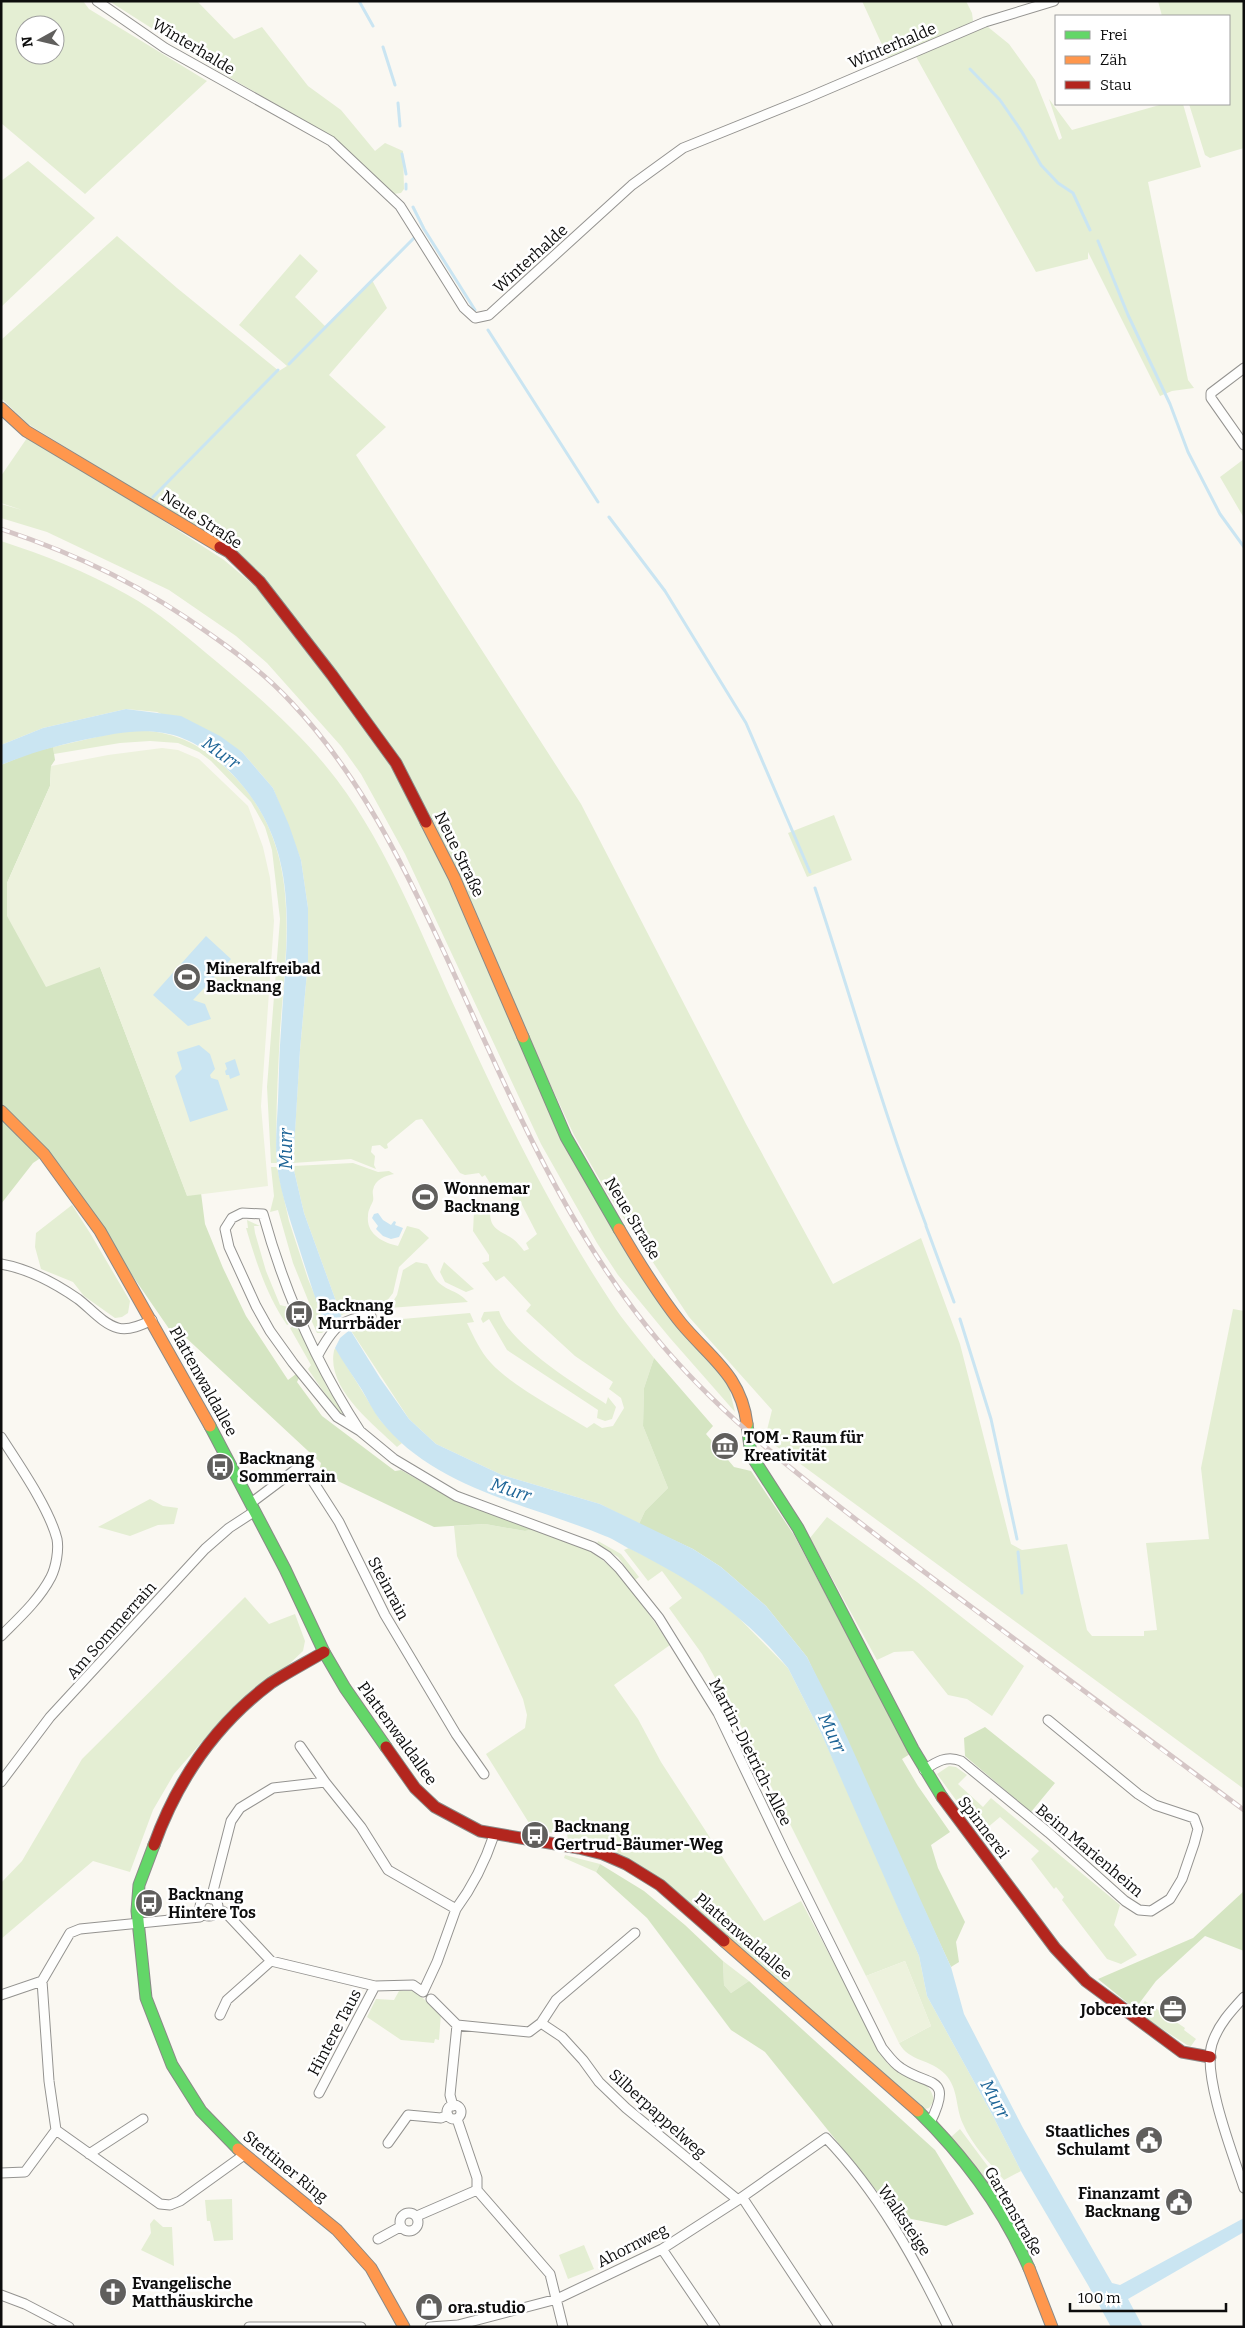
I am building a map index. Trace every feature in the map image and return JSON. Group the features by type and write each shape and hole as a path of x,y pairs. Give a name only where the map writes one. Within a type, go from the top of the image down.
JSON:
{"street":[{"name":"Winterhalde","path":"97,1 165,48 331,141 400,206 464,308 475,318 489,315 632,186 683,148 807,98 980,24 1054,1"},
{"path":"1244,368 1213,389 1211,398 1244,445"},
{"name":"Neue Straße","path":"1,408 26,431 229,552 260,582 367,723 396,763 454,877 566,1137 626,1241 680,1322 734,1381 746,1407 747,1430"},
{"path":"1,1110 44,1154 68,1185 100,1231 152,1320"},
{"name":"Martin-Dietrich-Allee","path":"360,1431 333,1388 318,1355 278,1265 263,1214 251,1212 237,1215 228,1222 226,1232 234,1260 256,1306 285,1352 322,1401 337,1417 360,1431 394,1459 456,1496 593,1547 607,1556 640,1593 659,1618 718,1713 882,2048 901,2068 931,2080 938,2088 939,2104 930,2123"},
{"name":"Plattenwaldallee","path":"1,1264 21,1269 61,1288 109,1324 119,1328 128,1329 152,1320 222,1447 324,1652 345,1688 415,1788 435,1807 471,1828 494,1835 579,1848 603,1854 626,1864 660,1885 890,2085 930,2123"},
{"path":"318,1355 334,1330 345,1322 371,1316"},
{"name":"Spinnerei","path":"747,1430 751,1454 802,1535 924,1770 1008,1886 1055,1948 1086,1981 1182,2052 1210,2057"},
{"path":"1,1437 45,1510 57,1540 57,1555 51,1576 25,1613 1,1636"},
{"name":"Steinrain","path":"253,1507 296,1470 305,1469 339,1522 385,1614 456,1734 484,1774"},
{"name":"Am Sommerrain","path":"1,1782 50,1717 198,1556 253,1507"},
{"name":"Stettiner Ring","path":"324,1652 272,1683 242,1708 203,1751 164,1817 139,1885 137,1900 146,1998 172,2065 201,2111 244,2155 337,2230 371,2268 404,2327"},
{"name":"Beim Marienheim","path":"924,1770 940,1760 953,1758 961,1761 1049,1833 1125,1901 1139,1910 1151,1911 1170,1900 1182,1878 1194,1844 1198,1829 1194,1818 1155,1805 1138,1794 1048,1720"},
{"path":"300,1746 361,1827 388,1870 456,1909"},
{"path":"211,1899 231,1821 240,1808 273,1788 326,1782"},
{"path":"218,1909 226,1913 271,1961 389,1989 414,1985 423,1992 437,1962 456,1909 472,1886 488,1854 494,1835"},
{"path":"211,1899 216,1901 218,1909 216,1914 210,1916 203,1913 201,1908 202,1903 211,1899"},
{"path":"1,2173 25,2172 56,2130 49,2081 42,1981 70,1933 80,1929 200,1917 203,1913"},
{"path":"431,1999 457,2025 529,2032 541,2023 556,2000 635,1933"},
{"path":"220,2015 228,2000 271,1961"},
{"path":"1,1995 42,1981"},
{"name":"Hintere Taus","path":"319,2093 375,1986"},
{"path":"1244,1996 1217,2030 1210,2057 1220,2112 1244,2188"},
{"name":"Silberpappelweg","path":"541,2023 562,2037 583,2060 599,2082 626,2108 740,2198 828,2327"},
{"path":"457,2025 450,2095 453,2106 449,2109 476,2178 477,2190 550,2274 563,2327"},
{"path":"388,2143 408,2115 441,2118 453,2117"},
{"path":"89,2154 143,2119"},
{"name":"Gartenstraße","path":"930,2123 970,2168 993,2201 1034,2278 1052,2327"},
{"path":"56,2130 160,2204 170,2205 180,2201 244,2155"},
{"name":"Ahornweg","path":"430,2327 458,2325 557,2299 662,2249 826,2138"},
{"name":"Walksteige","path":"826,2138 893,2222 922,2272 948,2327"},
{"path":"400,2227 401,2218 405,2214 411,2213 417,2216 477,2190"},
{"path":"400,2227 408,2232 414,2230 418,2226 417,2216"},
{"path":"378,2239 400,2227"},
{"path":"662,2249 715,2327"},
{"path":"1,2295 25,2304 69,2327"},
{"path":"249,2327 361,2327"}],"green space":[{"path":"1,1 83,1 89,9 207,81 85,194 1,123"},
{"path":"109,1 197,1 234,39 262,27 308,86 341,110 375,151 385,143 403,151 404,189 401,193 393,194 327,134 217,70"},
{"path":"862,1 966,1 972,13 973,21 918,50 988,27 1009,44 1035,80 1059,140 1062,138 1049,99 1072,130 1160,105 1183,105 1201,167 1148,182 1188,380 1194,388 1172,391 1160,396 1088,252 1088,259 1036,272 914,53 889,60"},
{"path":"1158,1 1244,1 1244,148 1210,158 1205,155 1189,105 1230,105 1230,15 1162,15"},
{"path":"28,161 95,218 1,307 1,181"},
{"path":"117,236 177,288 279,371 287,366 239,325 300,254 318,271 295,297 326,327 372,280 387,308 329,375 386,427 356,455 581,804 746,1124 833,1284 921,1238 960,1344 1011,1544 1022,1550 1067,1544 1087,1630 1092,1636 1144,1636 1144,1631 1157,1630 1146,1543 1209,1539 1201,1468 1233,1309 1244,1311 1244,1789 765,1438 772,1410 689,1317 608,1194 574,1135 399,760 230,548 28,424 1,398 1,340"},
{"path":"27,438 148,511 224,560 256,587 392,763 452,882 562,1139 729,1387 735,1412 618,1275 597,1243 541,1144 405,854 361,774 341,746 267,663 236,636 169,590 47,532 1,518 1,504 22,510 1,503 1,476"},
{"path":"1244,459 1244,518 1220,477"},
{"path":"1,541 49,558 96,578 138,601 162,617 265,703 324,763 356,808 391,868 463,1025 550,1201 611,1302 654,1358 644,1388 643,1426 668,1488 645,1511 639,1524 600,1504 502,1475 436,1444 409,1419 350,1329 363,1324 391,1322 391,1320 470,1313 474,1322 467,1323 487,1358 500,1372 536,1397 587,1428 594,1423 602,1428 613,1426 624,1408 621,1398 609,1389 613,1382 575,1356 526,1311 531,1305 504,1276 496,1281 482,1263 489,1261 489,1255 473,1231 474,1212 490,1212 490,1218 494,1226 514,1240 524,1251 529,1249 526,1243 537,1234 520,1201 514,1202 508,1189 496,1193 485,1175 482,1177 479,1173 465,1175 460,1173 422,1119 416,1120 387,1144 388,1148 385,1149 380,1145 372,1146 371,1152 375,1156 374,1165 376,1169 351,1159 293,1163 308,961 308,908 301,860 273,788 242,752 157,712 126,709 43,728 1,745"},
{"path":"127,730 156,732 181,738 215,758 251,796 268,827 279,858 285,891 287,925 280,1031 276,1130 277,1163 271,1163 267,1087 280,919 272,850 265,827 251,802 211,761 199,752 178,743 150,741 120,743 54,754 53,747"},
{"path":"53,747 55,760 51,766 50,786 7,883 100,967 187,1195 201,1193 205,1224 246,1316 288,1380 296,1374 299,1378 297,1382 322,1416 395,1471 401,1470 436,1490 535,1529 525,1531 485,1524 434,1527 319,1472 321,1463 182,1334 174,1336 48,1153 33,1163 1,1204 1,765 32,752"},
{"name":"Mineralfreibad Backnang","path":"162,748 178,750 199,759 248,806 263,847 270,878 274,921 261,1106 268,1186 187,1196 100,967 46,987 7,916 7,883 50,786 51,766 108,755"},
{"path":"834,815 852,860 807,877 788,833"},
{"path":"353,1163 378,1172 389,1171 394,1174 384,1177 374,1186 373,1200 368,1212 368,1222 377,1237 387,1243 398,1246 407,1226 419,1229 429,1238 399,1267 393,1293 383,1306 341,1315 304,1213 293,1166"},
{"path":"271,1167 277,1167 289,1221 308,1279 328,1327 322,1333 317,1333 309,1315 311,1313 308,1306 310,1305 293,1263 278,1210 270,1212 274,1196"},
{"path":"72,1205 130,1301 128,1313 122,1317 115,1318 84,1296 73,1282 41,1269 35,1247 36,1233"},
{"path":"247,1220 260,1226 254,1226 266,1271 280,1305 288,1307 295,1321 287,1325 263,1278 246,1228 248,1228"},
{"path":"416,1262 427,1264 438,1282 468,1302 389,1308 397,1295 403,1270"},
{"path":"444,1262 474,1289 466,1292 445,1282 440,1272"},
{"path":"499,1311 505,1323 516,1336 545,1363 606,1404 608,1397 616,1407 612,1419 605,1421 597,1418 598,1410 507,1350 489,1319 483,1323 481,1319 484,1312"},
{"path":"297,1324 327,1387 342,1410 342,1414 338,1413 308,1369 311,1365 290,1328"},
{"path":"335,1347 380,1420 402,1443 397,1447 363,1415 343,1389 336,1376 333,1362"},
{"path":"654,1358 713,1426 706,1434 734,1467 751,1471 794,1535 910,1754 902,1759 950,1832 931,1845 938,1868 965,1922 956,1942 959,1962 951,1967 807,1657 766,1606 721,1567 693,1549 639,1524 645,1511 668,1488 643,1426 644,1388"},
{"path":"150,1499 163,1506 178,1508 174,1524 158,1525 130,1536 98,1527"},
{"path":"827,1517 917,1582 1024,1666 992,1716 967,1699 948,1695 913,1651 894,1652 877,1660 810,1538"},
{"path":"485,1524 525,1531 535,1529 580,1546 604,1561 635,1595 670,1645 614,1685 638,1719 661,1762 764,1921 801,1901 887,2063 928,2087 934,2101 929,2108 925,2109 663,1881 568,1840 567,1834 534,1831 486,1754 525,1728 527,1715 523,1699 457,1556 454,1526"},
{"path":"598,1541 621,1554 639,1577 635,1580 618,1557 597,1544"},
{"path":"629,1548 668,1567 734,1613 788,1668 821,1733 857,1812 919,1956 927,1996 1021,2171 1004,2180 981,2153 967,2132 961,2118 953,2086 945,2074 939,2069 908,2054 899,2043 931,2026 905,1961 866,1976 733,1710 702,1654 669,1608 682,1598 662,1571 648,1581 624,1550"},
{"path":"245,1597 269,1624 295,1614 305,1641 303,1651 284,1669 254,1688 227,1713 174,1774 153,1810 130,1872 93,1861 1,1939 1,1883 22,1861 82,1759"},
{"path":"985,1727 1055,1783 1031,1812 965,1756 964,1738"},
{"path":"949,1766 956,1767 967,1775 958,1784 983,1807 991,1798 1120,1905 1114,1925 1137,1955 1121,1964 1107,1959 1062,1900 1064,1897 1056,1887 1054,1889 1031,1859 1039,1851 1000,1817 987,1828 972,1822 937,1774"},
{"path":"565,1855 600,1864 596,1872 564,1858"},
{"path":"600,1864 644,1891 685,1925 723,1961 724,1985 731,1993 749,1981 935,2150 974,2214 946,2226 897,2216 765,2052 731,2030 647,1918 596,1872"},
{"path":"1244,1891 1244,1951 1205,1936 1156,1981 1135,2009 1098,1979 1193,1938"},
{"path":"723,1961 749,1981 731,1993 724,1985"},
{"path":"905,1961 931,2026 899,2043 866,1976"},
{"path":"399,1991 414,1991 441,2013 439,2040 435,2039 434,2043 401,2040 367,2017 376,1999 394,2000"},
{"path":"1145,2001 1185,2028 1184,2030 1196,2039 1191,2046 1136,2012"},
{"path":"960,2129 1004,2188 989,2188 951,2137"},
{"path":"232,2199 233,2240 214,2241 210,2221 207,2221 205,2200"},
{"path":"154,2219 163,2227 172,2227 174,2266 141,2250 151,2233 150,2224"},
{"path":"584,2245 594,2269 568,2279 559,2255"}],"water":[{"name":"Murr","path":"126,709 181,716 220,736 242,752 273,788 289,825 301,860 308,908 308,961 293,1166 304,1213 341,1315 380,1378 409,1419 436,1444 502,1475 600,1504 693,1549 721,1567 766,1606 807,1657 840,1722 951,1967 964,2014 1023,2128 1112,2283 1120,2285 1244,2218 1244,2232 1128,2299 1143,2327 1111,2327 1021,2171 927,1996 919,1956 821,1733 788,1668 735,1615 675,1573 608,1537 484,1492 455,1479 427,1463 402,1443 375,1413 335,1348 325,1325 284,1199 279,1177 276,1157 276,1133 287,922 285,888 279,855 267,824 249,793 222,764 205,750 173,735 139,731 103,736 72,742 1,765 1,745 43,728"},
{"path":"206,936 231,959 193,1000 205,1004 211,1019 188,1026 153,995"},
{"path":"199,1045 210,1054 215,1069 210,1075 211,1078 218,1080 228,1110 190,1122 175,1076 182,1069 177,1052"},
{"path":"235,1059 240,1075 230,1079 229,1075 226,1075 225,1063"},
{"path":"378,1213 383,1220 391,1225 394,1221 396,1222 395,1225 403,1228 399,1237 391,1239 383,1236 376,1229 378,1226 372,1218 374,1214"}],"pier":[{"path":"344,1314 352,1328 340,1338 334,1350 326,1329"}],"waterway":[{"path":"359,1 373,26"},
{"path":"383,47 395,85"},
{"path":"970,69 1000,100 1022,132 1041,165 1058,183 1073,193 1090,230"},
{"path":"398,103 400,126"},
{"path":"402,154 406,174"},
{"path":"406,184 406,189"},
{"path":"413,207 424,229 475,310"},
{"path":"289,364 415,237"},
{"path":"1098,241 1128,315 1170,404 1188,452 1220,514 1244,547"},
{"path":"488,330 598,502"},
{"path":"153,497 278,370"},
{"path":"609,517 665,591 746,723 810,872"},
{"path":"815,888 882,1100 926,1225"},
{"path":"926,1226 954,1302"},
{"path":"960,1319 991,1419 1017,1539"},
{"path":"1018,1552 1022,1593"}],"railway":[{"path":"1,529 59,550 112,574 188,619 254,667 291,702 315,730 338,759 396,853 515,1106 567,1206 595,1254 627,1301 662,1345 691,1377 752,1436 818,1490 919,1568 1244,1810"}],"traffic: fast":[{"path":"523,1037 566,1137 619,1229"},
{"path":"747,1424 751,1455 798,1528 913,1749 942,1797"},
{"path":"210,1426 285,1569 324,1652 345,1688 386,1747"},
{"path":"154,1845 139,1885 137,1911 146,1998 172,2065 201,2111 238,2149"},
{"path":"918,2111 951,2146 981,2184 1007,2224 1029,2268"}],"traffic: slow":[{"path":"1,408 26,431 220,547"},
{"path":"426,822 454,877 523,1037"},
{"path":"1,1111 44,1154 100,1231 210,1426"},
{"path":"619,1229 673,1313 723,1368 731,1380 744,1407 747,1424"},
{"path":"724,1941 918,2111"},
{"path":"238,2149 337,2230 371,2268 404,2327"},
{"path":"1029,2268 1052,2327"}],"traffic: jam":[{"path":"220,547 229,552 260,582 332,675 396,763 426,822"},
{"path":"154,1845 174,1798 200,1755 216,1735 251,1699 271,1683 324,1652"},
{"path":"386,1747 415,1788 435,1807 480,1831 579,1848 603,1854 626,1864 660,1885 724,1941"},
{"path":"942,1797 1055,1948 1086,1981 1182,2052 1210,2057"}],"place":[{"name":"Mineralfreibad Backnang","path":"187,977"},
{"name":"Wonnemar Backnang","path":"425,1197"},
{"name":"Backnang Murrbäder","path":"299,1314"},
{"name":"TOM - Raum für Kreativität","path":"725,1446"},
{"name":"Backnang Sommerrain","path":"220,1467"},
{"name":"Backnang Gertrud-Bäumer-Weg","path":"535,1835"},
{"name":"Backnang Hintere Tos","path":"149,1903"},
{"name":"Jobcenter","path":"1173,2009"},
{"name":"Staatliches Schulamt","path":"1149,2140"},
{"name":"Finanzamt Backnang","path":"1179,2202"},
{"name":"Evangelische Matthäuskirche","path":"113,2292"},
{"name":"ora.studio","path":"429,2307"}]}
